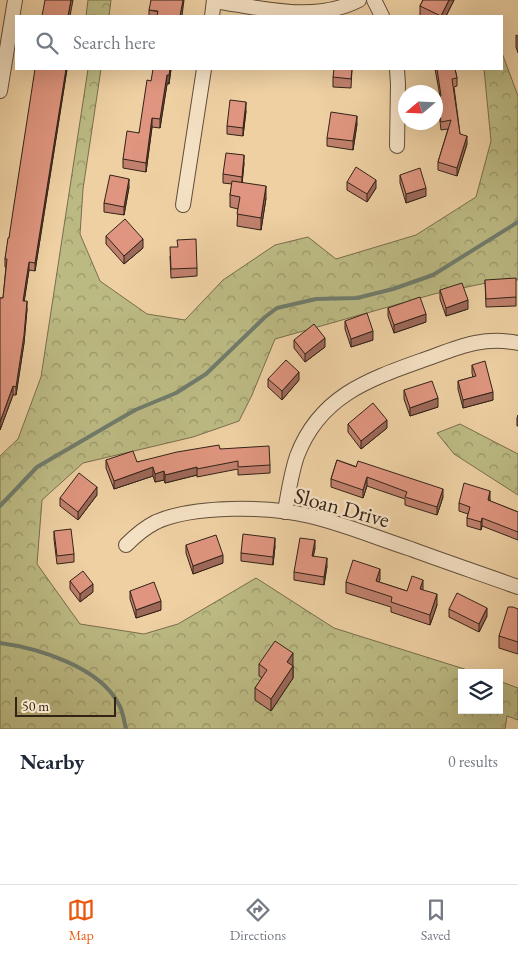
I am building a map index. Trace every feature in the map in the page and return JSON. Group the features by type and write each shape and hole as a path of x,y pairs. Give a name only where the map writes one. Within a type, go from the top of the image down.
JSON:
{"street":[{"path":"0,91 15,0"},
{"path":"212,15 214,0 291,12 312,12 342,7 359,0"},
{"path":"374,0 382,15"},
{"path":"184,205 204,70"},
{"path":"397,70 397,146"},
{"path":"285,512 297,456 306,438 319,418 348,392 367,381 461,346 482,341 503,340 518,343"},
{"name":"Sloan Drive","path":"126,544 142,530 157,522 178,515 209,510 240,509 285,512 309,516 355,530 518,587"}],"green space":[{"path":"88,0 111,0 109,15 86,15"},
{"path":"503,56 518,96 518,280 505,279 434,294 275,339 239,421 193,437 83,463 42,500 37,564 80,624 144,634 178,624 256,578 334,628 464,669 458,669 458,714 503,714 503,682 518,688 518,720 507,716 505,729 0,729 0,456 18,439 41,377 88,70 101,70 83,189 80,234 100,281 147,314 185,320 223,280 275,245 308,237 336,259 416,235 476,197 491,141 484,70 503,70"},
{"path":"460,424 518,454 518,495 454,454 437,433"}],"building":[{"path":"45,0 71,0 68,15 42,15"},
{"path":"151,0 183,0 180,15 157,15 158,11 149,10"},
{"path":"423,0 449,0 442,15 420,6"},
{"path":"35,70 66,70 35,263 29,262 23,301 27,301 24,335 16,387 13,386 0,422 0,298 3,298 7,259 5,259"},
{"path":"153,70 170,70 169,75 167,75 160,119 152,118 146,163 123,159 127,131 139,133 147,80 151,81"},
{"path":"334,70 352,70 351,79 333,77"},
{"path":"437,70 455,70 457,78 452,79 460,134 467,136 457,168 438,162 451,120 443,122 443,85 439,85"},
{"path":"230,100 246,102 243,128 227,126"},
{"path":"331,112 357,116 353,141 327,138"},
{"path":"226,153 244,155 242,177 223,174"},
{"path":"356,167 376,180 367,194 347,182"},
{"path":"420,168 426,188 406,194 400,175"},
{"path":"110,175 129,179 124,207 104,203"},
{"path":"232,181 266,186 261,218 237,214 240,197 230,195"},
{"path":"125,219 143,239 124,256 106,236"},
{"path":"196,239 197,268 171,269 170,247 178,247 177,240"},
{"path":"516,278 516,297 486,299 485,280"},
{"path":"462,283 468,300 446,308 440,290"},
{"path":"420,297 426,314 394,325 388,308"},
{"path":"367,313 373,331 351,339 345,321"},
{"path":"314,324 325,338 305,354 294,340"},
{"path":"286,360 299,372 282,391 268,379"},
{"path":"485,361 493,392 463,400 458,381 476,376 472,365"},
{"path":"432,381 438,398 410,408 404,390"},
{"path":"373,403 387,420 361,441 348,424"},
{"path":"219,445 220,449 269,446 270,465 238,467 238,461 197,469 197,467 165,475 164,471 155,474 153,467 114,481 106,460 133,451 137,462 177,452"},
{"path":"337,460 356,467 358,461 443,489 437,507 405,497 407,492 367,477 363,490 331,479"},
{"path":"79,473 97,487 78,512 60,498"},
{"path":"464,483 490,491 488,500 518,512 518,532 482,518 481,522 467,518 470,507 459,503"},
{"path":"71,529 74,554 57,556 54,531"},
{"path":"243,534 275,538 273,557 241,553"},
{"path":"216,535 223,555 193,566 186,545"},
{"path":"300,538 315,540 312,556 327,558 324,577 294,572"},
{"path":"353,560 380,569 376,581 407,591 412,576 423,580 420,589 437,594 430,615 391,602 392,597 346,582"},
{"path":"83,571 93,584 80,594 70,581"},
{"path":"154,582 161,601 136,610 130,591"},
{"path":"457,593 487,608 479,624 449,609"},
{"path":"508,607 518,609 518,642 499,636"},
{"path":"275,641 293,653 287,662 293,666 271,699 255,688 267,670 259,664"}],"waterway":[{"path":"0,506 37,467 135,410 176,393 206,374 265,317 277,308 316,299 357,298 393,289 433,275 518,222"},
{"path":"0,643 32,649 66,661 97,679 109,690 120,706 126,729"}]}
